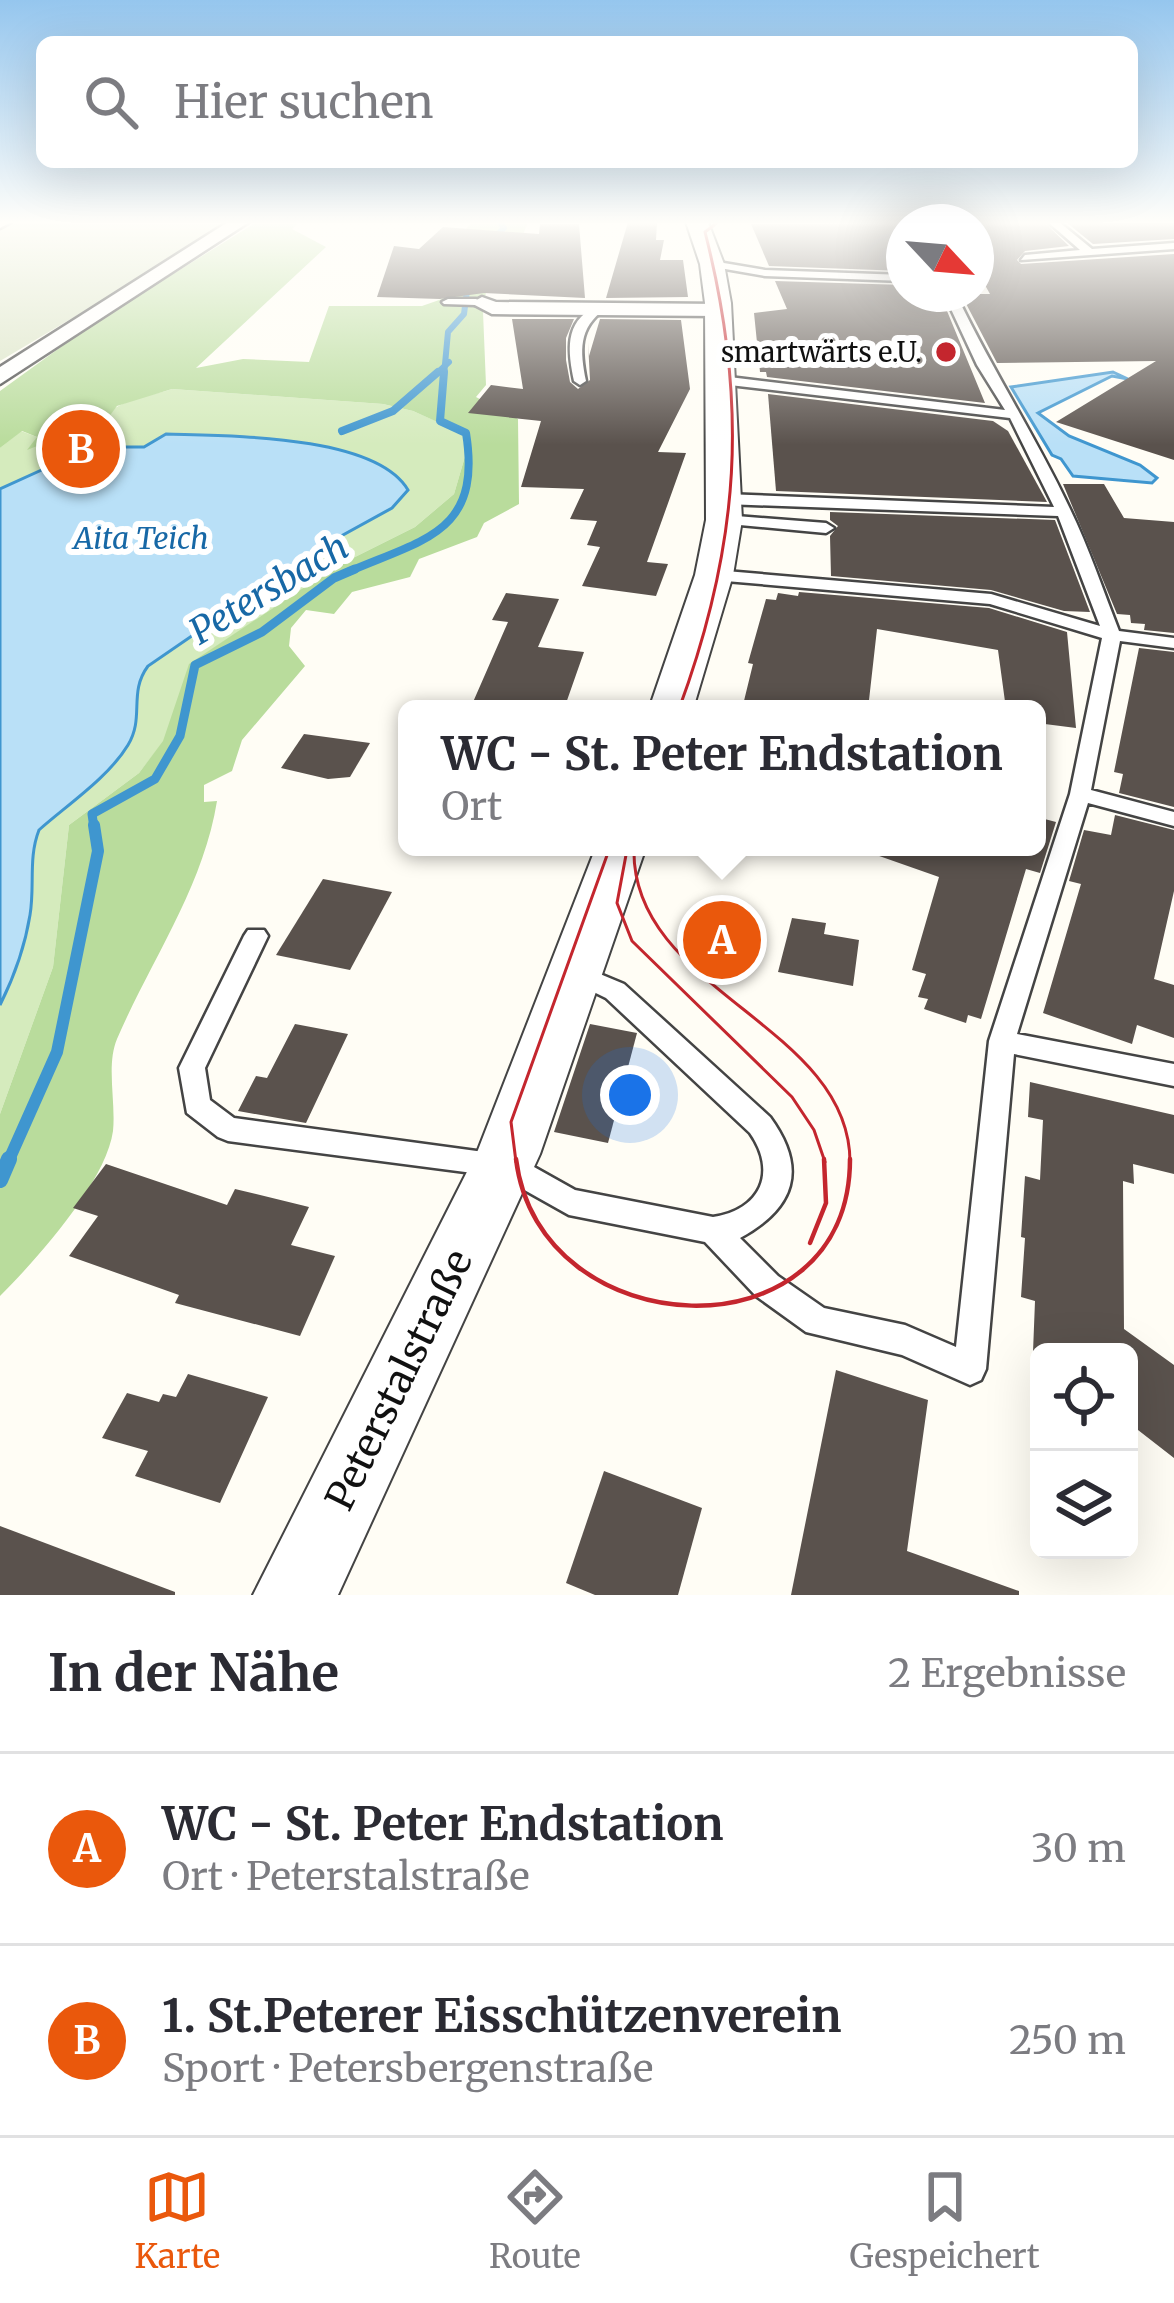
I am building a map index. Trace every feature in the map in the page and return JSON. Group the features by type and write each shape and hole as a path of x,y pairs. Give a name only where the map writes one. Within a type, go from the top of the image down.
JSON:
{"street":[{"path":"0,377 125,296"},
{"path":"674,700 715,575 724,510 716,296"},
{"path":"479,303 492,308 718,310"},
{"name":"Peterstalstraße","path":"296,1595 514,1138 618,856"}],"lane":[{"path":"713,1230 767,1286 817,1321 905,1340 970,1369 1002,1041 1080,794 1112,635 1064,512 951,296"},
{"path":"448,302 479,303"},
{"path":"580,381 572,347 587,314 599,309"},
{"path":"722,380 1015,415"},
{"path":"724,510 1064,512"},
{"path":"724,510 826,528"},
{"path":"715,575 991,599 1112,635 1174,643"},
{"path":"1080,794 1174,819"},
{"path":"256,936 192,1068 197,1105 227,1129 514,1138 522,1174 541,1190 569,1202 713,1230 753,1217 769,1202 778,1183 773,1143 681,1049 615,991 577,973"},
{"path":"1002,1041 1174,1076"}],"green space":[{"path":"0,296 109,296 0,361"},
{"path":"137,296 273,296 196,368 243,359 309,362 329,306 422,306 443,296 485,296 486,385 476,397 518,419 519,504 484,523 477,537 419,559 410,577 352,592 334,614 306,610 291,628 289,646 305,666 242,740 232,771 204,785 204,802 217,801 200,864 114,1049 113,1131 108,1151 68,1219 0,1296 0,1114 53,967 69,825 139,773 163,741 189,664 333,568 415,527 454,494 466,453 464,434 413,411 383,404 172,389 117,406 108,418 27,450 37,437 22,431 0,448 0,391"},
{"path":"172,389 383,404 413,411 465,434 466,453 454,494 415,527 333,568 190,664 164,741 139,773 69,825 53,967 0,1114 0,448 21,431 37,437 35,444 56,440 121,405"}],"water":[{"path":"1113,372 1128,379 1112,376 1038,413 1069,436 1140,465 1157,478 1152,483 1073,476 1052,455 1011,387"},
{"name":"Aita Teich","path":"166,434 260,438 332,448 391,472 408,490 392,508 323,546 148,666 139,686 128,745 98,780 39,830 28,927 0,1005 0,489 57,463 76,468 115,447 144,447"}],"building":[{"path":"377,296 459,296 440,299"},
{"path":"782,296 941,296 985,403 767,377 760,372 754,313 787,309"},
{"path":"962,296 1174,296 1174,460 1056,422 1156,361 997,363"},
{"path":"512,319 574,319 566,338 566,360 570,382 578,389 590,380 588,342 589,356 600,319 681,320 690,389 658,452 686,453 647,562 668,564 656,596 582,586 600,547 587,545 597,521 570,519 584,489 521,487 541,421 468,413 491,385 523,389"},
{"path":"768,394 993,421 1008,431 1047,502 776,491"},
{"path":"1063,484 1104,484 1124,518 1174,522 1174,633 1144,630 1145,624 1131,623 1130,615 1117,614"},
{"path":"830,512 1055,520 1090,612 1064,611 991,590 831,576 830,536 838,526 830,520"},
{"path":"799,592 989,608 1067,632 1076,728 1046,724 1046,700 1005,700 998,650 877,629 869,700 744,700 753,664 748,663 766,599 776,600 778,593 798,596"},
{"path":"506,593 559,599 538,647 584,652 567,700 474,700 508,622 492,620"},
{"path":"1139,648 1174,652 1174,807 1119,793 1123,774 1114,772"},
{"path":"304,734 370,743 350,777 328,779 281,768"},
{"path":"1115,815 1174,830 1174,891 1154,979 1174,985 1174,1038 1137,1025 1132,1044 1043,1013 1081,884 1069,881 1084,830 1111,835"},
{"path":"1046,819 1056,822 1046,854"},
{"path":"879,856 1045,856 1040,873 1026,869 981,1019 968,1015 966,1023 924,1009 928,999 918,997 926,974 912,970 939,877"},
{"path":"323,879 392,892 350,970 276,955"},
{"path":"792,918 826,923 824,934 859,940 853,986 778,972"},
{"path":"295,1024 348,1034 306,1123 238,1111 256,1076 267,1078"},
{"path":"590,1024 637,1033 608,1143 554,1132"},
{"path":"1030,1082 1174,1115 1174,1174 1133,1164 1134,1184 1123,1181 1124,1329 1174,1365 1174,1458 1138,1430 1138,1343 1033,1343 1035,1301 1021,1297 1025,1238 1021,1237 1025,1176 1040,1180 1043,1120 1028,1117"},
{"path":"106,1164 227,1205 235,1189 309,1207 291,1245 335,1256 300,1336 175,1303 179,1295 69,1256 98,1216 73,1208"},
{"path":"836,1370 928,1400 907,1551 1019,1591 1019,1595 791,1595"},
{"path":"188,1374 268,1397 220,1503 135,1476 148,1451 102,1438 127,1393 159,1402 163,1394 176,1397"},
{"path":"604,1471 702,1508 678,1595 595,1595 566,1583"},
{"path":"0,1526 175,1592 175,1595 0,1595"}],"waterway":[{"name":"Petersbach","path":"445,366 448,332 464,314 466,296"},
{"name":"Petersbach","path":"445,366 449,362"},
{"path":"435,375 445,366"},
{"name":"Petersbach","path":"444,375 445,366"},
{"path":"342,431 393,411 438,372"},
{"name":"Petersbach","path":"348,572 423,540 456,512 469,466 466,433 440,421 444,372"},
{"name":"Petersbach","path":"348,572 355,569"},
{"name":"Petersbach","path":"94,828 92,814 155,779 180,736 195,665 262,632 348,572"},
{"name":"Petersbach","path":"8,1162 57,1052 98,851 94,825"},
{"name":"Petersbach","path":"0,1180 9,1159"}],"tram line":[{"path":"682,700 715,589 726,531 732,415 719,296"},
{"path":"516,1162 511,1122 607,856"},
{"path":"626,856 617,903 632,941 792,1097 814,1130 824,1159"},
{"path":"635,856 642,896 666,938 700,974 816,1075 841,1115 850,1160"},
{"path":"516,1159 537,1221 578,1267 632,1295 692,1306 750,1298 801,1271 837,1225 850,1160"},
{"path":"810,1243 826,1203 824,1159"}],"place":[{"name":"smartwärts e.U.","path":"946,352"},
{"name":"1. St.Peterer Eisschützenverein","path":"81,449"},
{"name":"WC - St. Peter Endstation","path":"722,940"}]}
